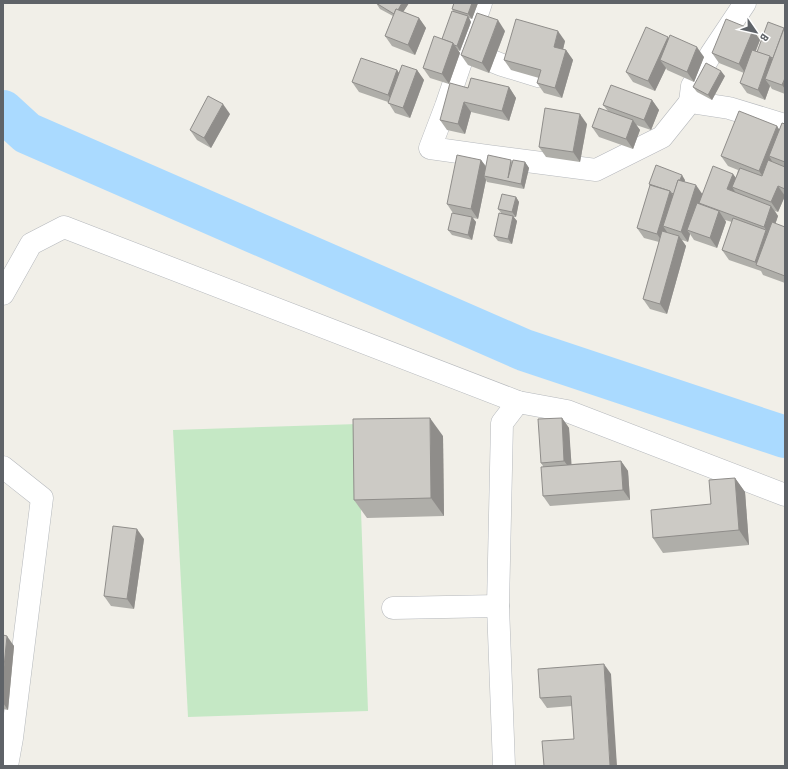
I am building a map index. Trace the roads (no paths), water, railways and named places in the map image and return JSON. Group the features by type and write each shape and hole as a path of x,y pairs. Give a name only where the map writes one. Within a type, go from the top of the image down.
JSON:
{"street":[{"path":"481,3 466,50 430,148 596,170 662,137 690,102 692,86 710,54 745,3"},
{"path":"466,50 502,65 536,76 554,76"},
{"path":"690,102 729,108 785,125"},
{"path":"3,294 31,244 64,227 518,402 567,411 785,495"},
{"path":"504,766 498,606 502,423 518,402"},
{"path":"3,467 42,498 13,730 7,766"},
{"path":"393,608 498,606"}],"waterway":[{"path":"3,111 27,133 524,350 785,437"}]}
